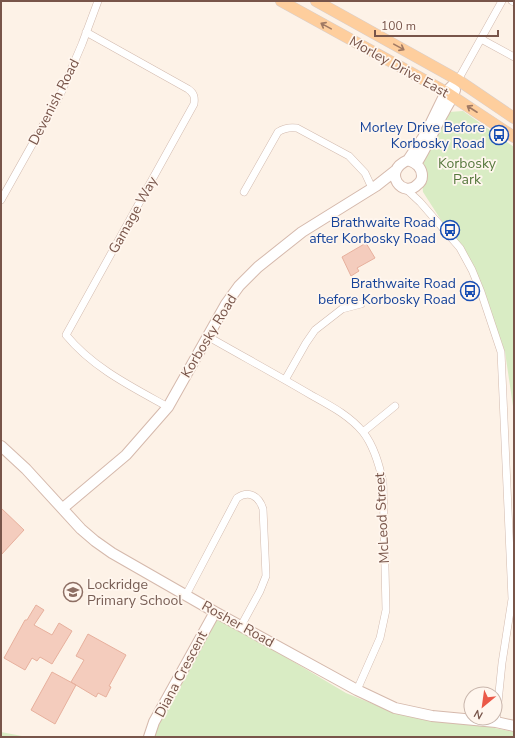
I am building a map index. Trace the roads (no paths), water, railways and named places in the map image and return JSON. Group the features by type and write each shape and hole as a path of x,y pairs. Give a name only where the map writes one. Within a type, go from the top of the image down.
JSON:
{"main road":[{"name":"Morley Drive East","path":"281,1 450,95 514,137"},
{"name":"Morley Drive East","path":"316,1 458,80 514,118"}],"street":[{"name":"Devenish Road","path":"1,200 61,93 82,44 98,1"},
{"path":"500,686 513,599 501,352 481,292 472,270 460,248 420,202 396,180 395,171 400,164 412,162 427,146 450,95 502,1"},
{"name":"Gamage Way","path":"86,32 188,89 192,92 195,98 194,104 66,335 74,344 111,375 168,406"},
{"path":"481,39 514,57"},
{"path":"244,192 278,132 291,127 297,128 349,156 365,173 374,187 403,187 409,189 417,186 420,183 422,175 421,171 412,162"},
{"name":"Korbosky Road","path":"63,508 126,455 168,406 207,336 226,304 239,286 258,267 302,232 374,187 395,171"},
{"path":"417,186 420,202"},
{"path":"285,380 306,343 316,330 342,309 361,304"},
{"name":"McLeod Street","path":"207,336 338,411 351,420 363,432 375,452 383,482 386,610 380,638 357,690"},
{"path":"363,432 395,406"},
{"name":"Rosher Road","path":"1,446 26,469 81,529 112,553 215,612 357,690 395,708 432,716 463,719"},
{"path":"186,595 237,498 241,495 248,494 254,496 258,499 263,509 266,576 260,591 241,626"},
{"name":"Diana Crescent","path":"149,737 154,722 215,612"},
{"name":"Rosher Road","path":"503,724 514,726"}],"place":[{"name":"Morley Drive Before Korbosky Road","path":"499,135"},
{"name":"Brathwaite Road after Korbosky Road","path":"450,230"},
{"name":"Brathwaite Road before Korbosky Road","path":"470,291"},
{"name":"Lockridge Primary School","path":"73,592"}],"park label":[{"name":"Korbosky Park","path":"467,172"}]}
